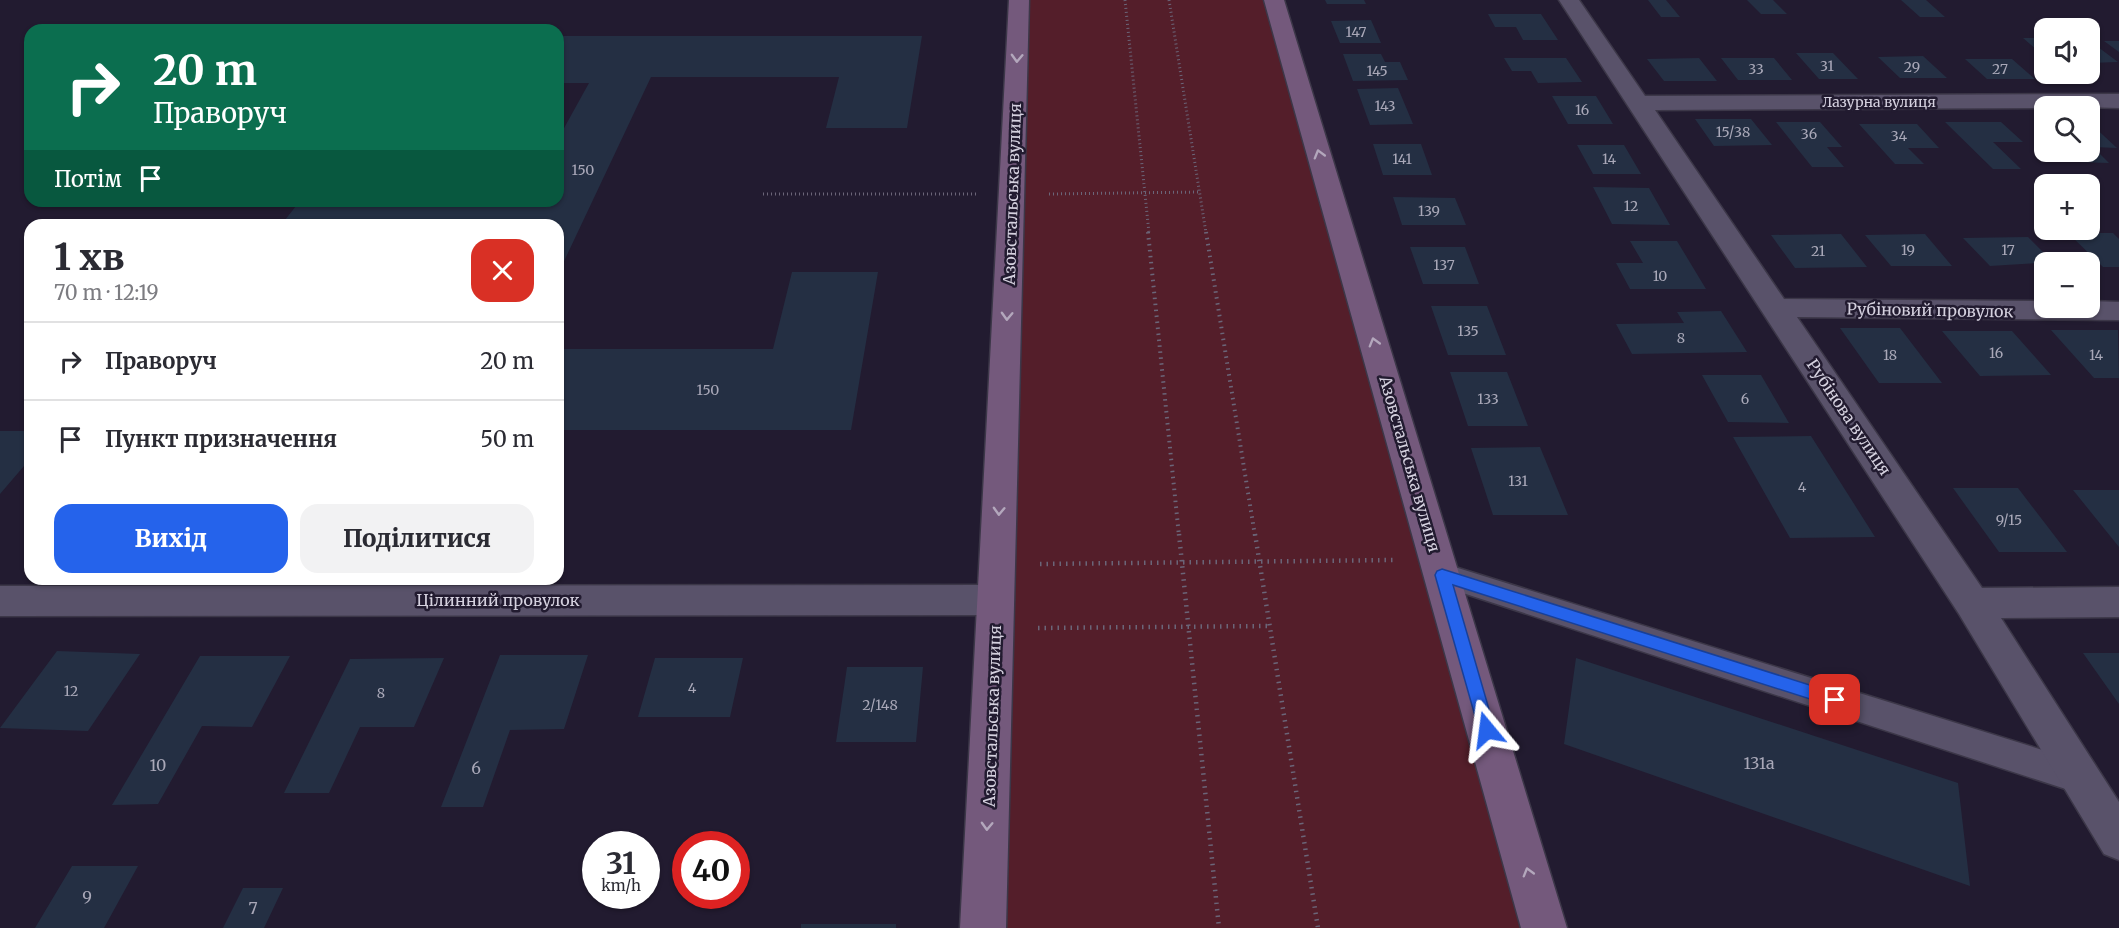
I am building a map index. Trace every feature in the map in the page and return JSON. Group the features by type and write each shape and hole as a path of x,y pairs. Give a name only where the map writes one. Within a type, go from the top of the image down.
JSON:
{"street":[{"name":"Азовстальська вулиця","path":"983,928 1019,0"},
{"name":"Азовстальська вулиця","path":"1274,0 1544,928"},
{"name":"Рубінова вулиця","path":"1569,0 1972,603 2119,840"},
{"name":"Лазурна вулиця","path":"1639,103 2119,100"},
{"name":"Рубіновий провулок","path":"1776,308 2119,311"},
{"name":"Цілинний провулок","path":"0,601 996,597"},
{"path":"1972,603 2119,602"}],"lane":[{"path":"1440,568 2081,778"}],"path":[{"path":"1125,0 1219,928"},
{"path":"1169,0 1318,928"},
{"path":"1042,194 1200,192"},
{"path":"763,194 977,194"},
{"path":"996,597 1183,562 1440,568"},
{"path":"996,597 1189,626 1269,626"}],"shaded area":[{"path":"1027,0 1265,0 1529,928 1000,928"}],"building":[{"path":"1325,0 1364,0 1366,4 1327,4"},
{"path":"1648,0 1666,0 1680,17 1661,17"},
{"path":"1747,0 1773,0 1787,14 1761,14"},
{"path":"1901,0 1926,0 1945,17 1920,17"},
{"path":"1488,14 1541,14 1558,40 1523,40 1516,27 1495,27"},
{"path":"1371,20 1381,43 1340,43 1331,21"},
{"path":"564,36 922,36 907,128 826,128 839,77 651,77 564,261 564,219 286,219 295,207 564,207 564,128 589,83 564,83"},
{"path":"2023,38 2034,38 2034,47"},
{"path":"2104,41 2119,41 2119,52"},
{"path":"2100,48 2118,62 2100,63"},
{"path":"1796,53 1833,53 1858,79 1819,79"},
{"path":"1343,54 1381,54 1385,62 1400,62 1408,80 1353,81"},
{"path":"1923,56 1947,78 1900,78 1878,57"},
{"path":"1504,58 1566,58 1582,82 1538,83 1531,71 1512,71"},
{"path":"1699,58 1717,81 1664,81 1647,59"},
{"path":"1721,58 1774,58 1792,80 1738,80"},
{"path":"1965,59 2012,59 2034,78 2034,79 1987,79"},
{"path":"1398,88 1413,124 1370,125 1357,89"},
{"path":"1552,96 1596,96 1613,124 1568,124"},
{"path":"1695,119 1751,119 1772,145 1714,146"},
{"path":"1776,122 1820,122 1842,147 1827,147 1844,167 1812,167"},
{"path":"1945,122 2001,122 2023,142 1993,142 2021,169 1993,169"},
{"path":"1859,124 1917,124 1939,148 1908,148 1924,164 1895,164"},
{"path":"2100,132 2117,148 2100,147"},
{"path":"1373,144 1421,144 1432,175 1383,175"},
{"path":"1577,145 1624,145 1641,174 1593,174"},
{"path":"2100,154 2109,163 2078,162 2100,162"},
{"path":"1593,187 1649,188 1670,225 1612,224"},
{"path":"1393,197 1455,198 1466,225 1402,225"},
{"path":"2100,233 2113,233 2119,239 2119,267 2103,267 2100,264 2100,252 2088,252 2075,240 2100,240"},
{"path":"1841,234 1867,267 1795,268 1771,235"},
{"path":"1925,234 1952,266 1891,266 1865,235"},
{"path":"2028,237 2043,252 2034,252 2034,263 1990,266 1963,238"},
{"path":"1630,241 1677,241 1706,289 1630,289 1616,263 1643,263"},
{"path":"1410,247 1465,247 1479,284 1423,284"},
{"path":"792,272 878,272 851,430 564,430 564,349 773,349"},
{"path":"1431,306 1487,306 1506,355 1448,355"},
{"path":"1721,311 1747,352 1632,354 1616,324 1684,323 1677,312"},
{"path":"1840,328 1900,328 1942,383 1879,383"},
{"path":"2051,330 2118,330 2119,378 2094,378"},
{"path":"1942,331 2012,331 2051,375 1980,376"},
{"path":"1450,372 1507,372 1528,426 1468,426"},
{"path":"1702,375 1761,375 1789,423 1728,422"},
{"path":"0,431 24,431 24,466 0,494"},
{"path":"1811,436 1875,537 1790,538 1733,437"},
{"path":"1540,447 1568,515 1493,515 1471,448"},
{"path":"1953,488 2018,488 2067,552 1999,552"},
{"path":"2073,490 2119,490 2119,547"},
{"path":"57,651 140,654 88,731 0,728"},
{"path":"2083,653 2119,653 2119,704"},
{"path":"500,655 588,655 564,729 510,730 483,807 441,807"},
{"path":"200,656 290,656 252,727 202,726 158,804 112,805"},
{"path":"444,658 414,727 360,727 329,793 284,793 350,659"},
{"path":"655,658 743,658 730,717 638,717"},
{"path":"1576,658 1958,783 1970,886 1564,744"},
{"path":"847,667 923,667 916,742 836,742"},
{"path":"72,866 138,866 104,928 35,928"},
{"path":"243,888 283,888 264,928 223,928"},
{"path":"801,924 896,924 896,928 801,928"}],"route":[{"path":"1487,730 1442,575 1835,700"}]}
